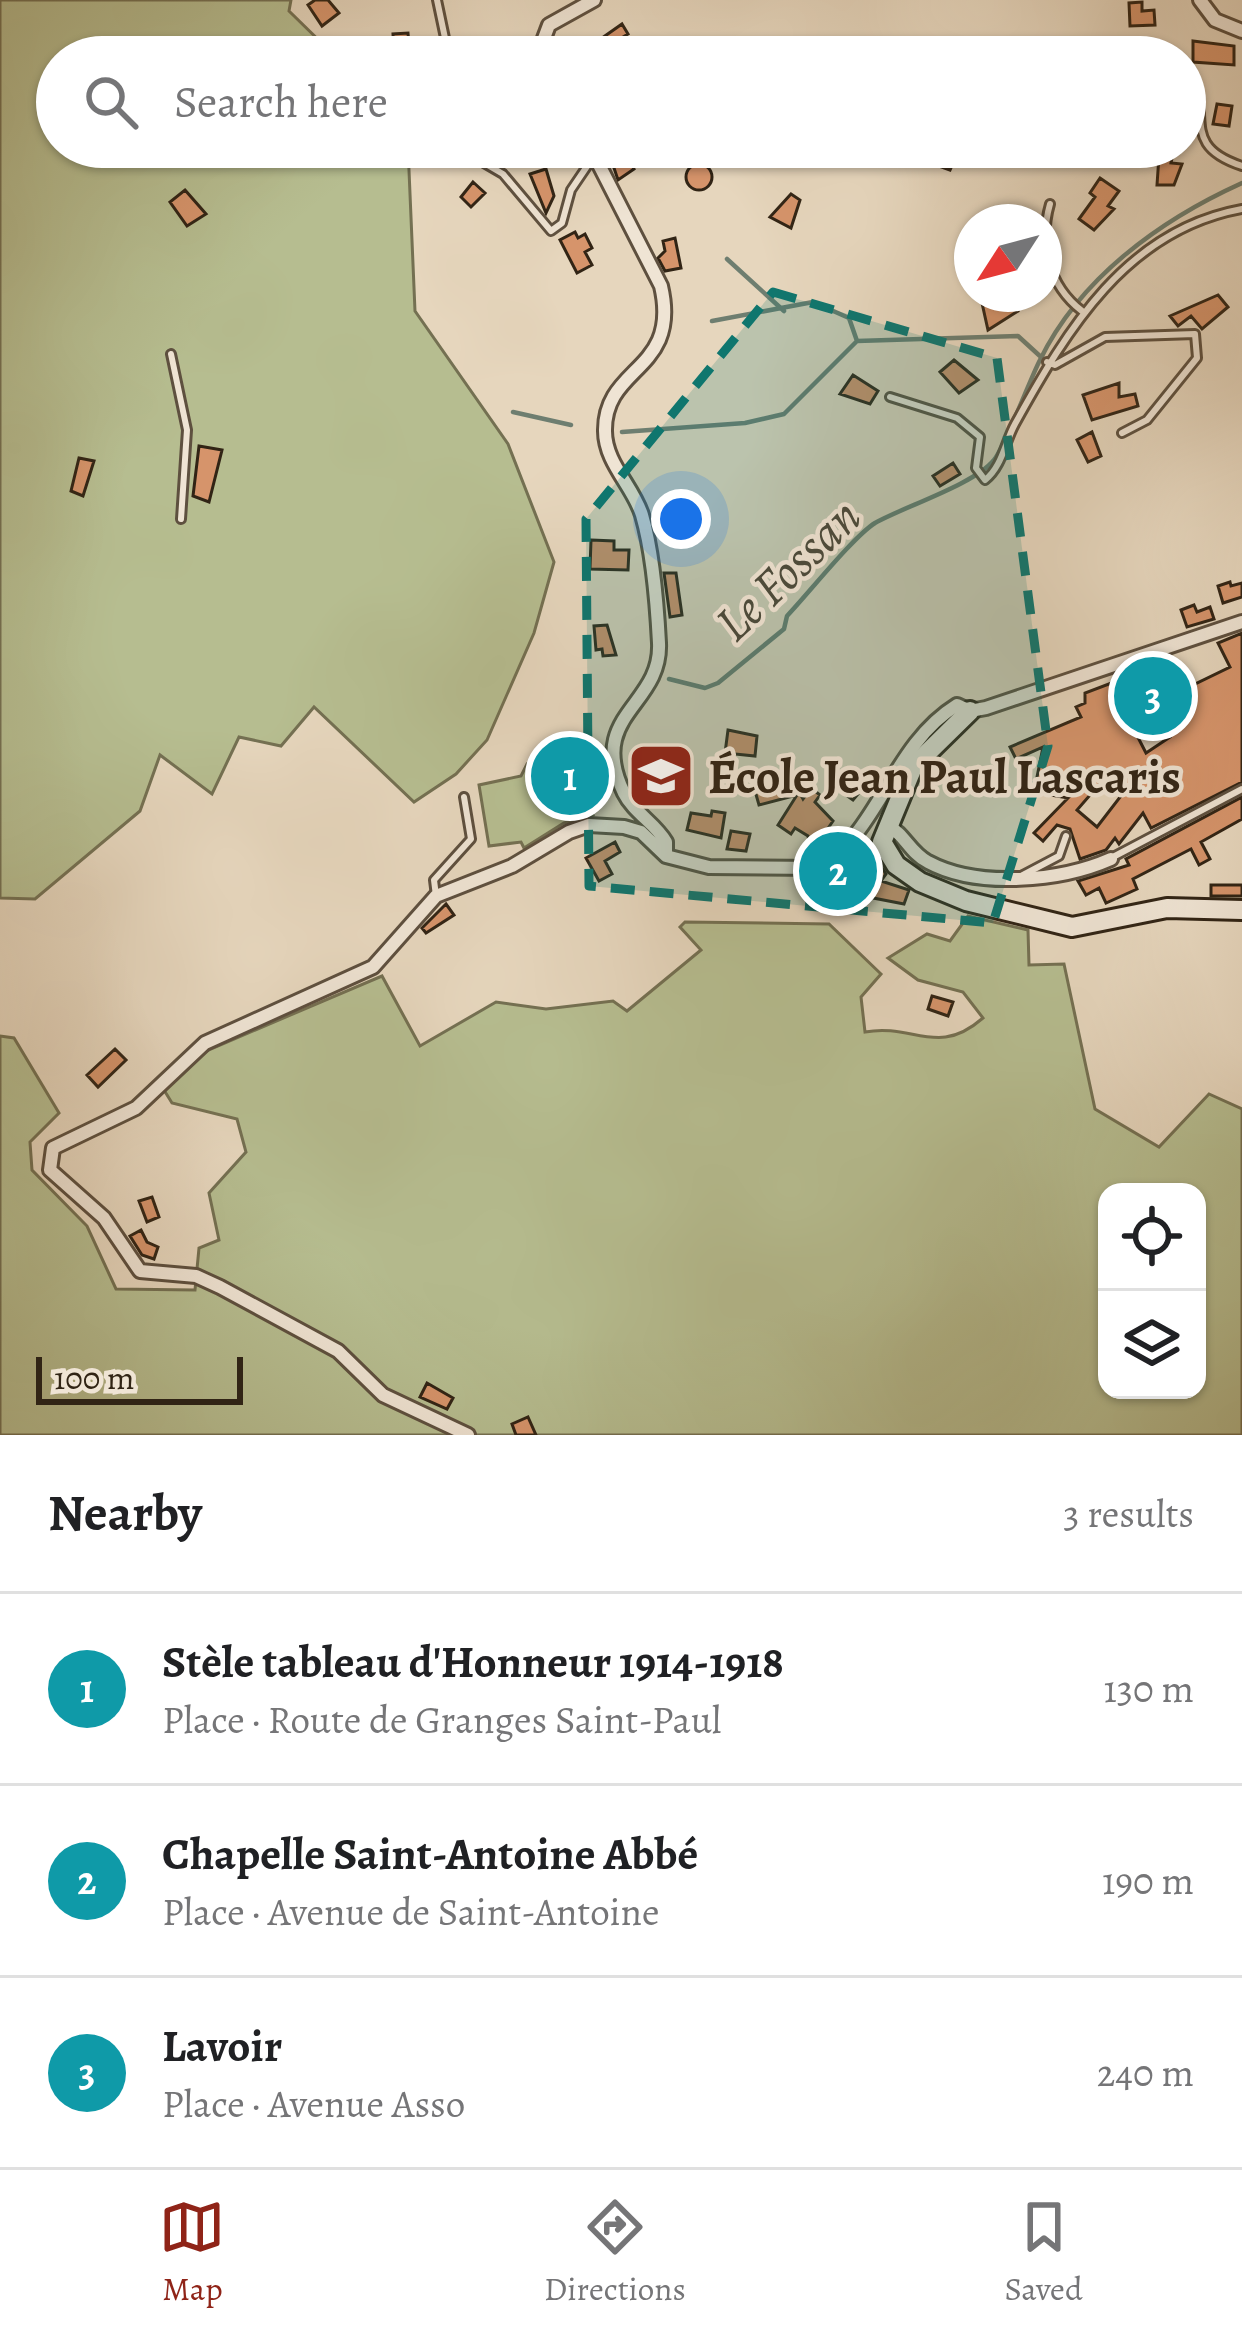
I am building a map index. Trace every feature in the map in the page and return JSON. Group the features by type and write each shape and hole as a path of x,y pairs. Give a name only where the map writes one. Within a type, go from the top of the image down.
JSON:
{"street":[{"path":"545,36 549,26 594,0"},
{"path":"1200,0 1215,20 1242,31"},
{"path":"600,168 661,286 667,311 667,328 658,347 613,398 604,433 642,516 659,646 657,670 616,729 615,765 628,800 666,842 666,856"},
{"path":"1242,622 970,711 913,766 882,842 896,866 920,882 1010,914 1090,927 1167,908 1242,910"},
{"path":"468,1435 383,1395 338,1351 220,1287 196,1276 140,1271 104,1218 64,1185 47,1158 62,1142 136,1108 205,1043 373,968 436,896 468,886 589,825 641,832 666,856 709,867 818,868 858,831 913,744 957,705 970,711"},
{"path":"888,826 913,853 948,872 1023,875 1086,869 1111,859"}],"lane":[{"path":"437,0 445,36"},
{"path":"1206,145 1216,156 1242,166"},
{"path":"497,168 551,231 562,223 583,168"},
{"path":"890,397 957,418 980,437 977,472 985,480 999,464 1047,362 1082,311 1150,247 1242,209"},
{"path":"1062,283 1082,311"},
{"path":"1047,362 1055,365 1105,337 1196,334 1197,358 1147,420 1122,433"},
{"path":"171,354 187,430 181,519"},
{"path":"1111,859 1242,789"},
{"path":"436,896 434,880 471,839 464,797"},
{"path":"1023,875 1059,856 1066,836"}],"highlighted area":[{"path":"773,292 997,358 1048,746 993,923 589,886 586,519"}],"green space":[{"path":"0,0 291,0 289,11 315,36 36,36 36,168 409,168 415,311 508,444 554,562 534,633 487,740 456,774 414,802 314,707 281,746 239,737 212,794 160,755 140,811 35,899 0,898"},
{"path":"527,764 564,776 575,769 593,815 564,823 524,848 521,842 489,846 479,785 521,776"},
{"path":"968,916 1028,930 1029,965 1064,964 1095,1109 1159,1147 1209,1094 1242,1109 1242,1435 0,1435 0,1036 14,1038 59,1113 30,1142 32,1170 87,1226 116,1289 195,1290 199,1248 219,1240 209,1193 246,1152 237,1119 172,1103 164,1090 206,1051 382,976 420,1046 496,1002 546,1009 613,1001 627,1011 701,950 680,927 685,922 829,924 881,974 861,997 865,1032 952,1036 983,1018 963,992 918,980 888,958 927,934 950,941"}],"building":[{"path":"328,0 339,13 322,26 308,5"},
{"path":"1142,2 1142,11 1154,10 1155,25 1130,26 1129,3"},
{"path":"622,24 628,34 625,36 605,36"},
{"path":"1206,43 1234,46 1234,65 1206,63"},
{"path":"1217,104 1232,106 1229,126 1213,124"},
{"path":"614,168 633,168 634,169 618,180"},
{"path":"690,168 711,172 711,182 704,189 694,189 687,182"},
{"path":"1158,168 1180,168 1174,185 1157,185"},
{"path":"546,169 554,196 546,213 530,174"},
{"path":"1100,178 1119,191 1108,206 1114,209 1094,230 1079,219 1095,197 1090,193"},
{"path":"473,182 485,193 471,207 461,197"},
{"path":"185,190 206,214 187,226 170,202"},
{"path":"791,194 800,200 791,228 770,217"},
{"path":"575,232 578,238 585,234 592,248 585,252 592,265 577,273 560,240"},
{"path":"675,238 681,268 665,271 658,258 665,251 663,241"},
{"path":"1218,295 1228,307 1202,329 1191,316 1178,326 1170,316"},
{"path":"984,312 1016,312 988,330"},
{"path":"954,360 978,380 959,393 940,372"},
{"path":"853,375 878,391 870,404 840,394"},
{"path":"1119,383 1119,397 1135,394 1138,406 1092,420 1083,395"},
{"path":"1092,432 1101,456 1088,462 1077,440"},
{"path":"199,446 222,450 209,502 193,496"},
{"path":"79,458 94,461 83,496 71,491"},
{"path":"953,463 960,474 940,486 933,476"},
{"path":"591,540 614,541 614,550 629,550 628,570 590,569"},
{"path":"664,573 676,573 682,615 670,617"},
{"path":"1230,582 1231,586 1242,583 1242,597 1223,603 1218,586"},
{"path":"1194,605 1197,612 1210,607 1214,619 1187,627 1181,610"},
{"path":"607,625 616,655 603,656 602,649 596,650 594,626"},
{"path":"1242,633 1242,782 1151,828 1143,813 1119,844 1115,838 1106,850 1080,859 1070,829 1057,825 1043,841 1034,833 1068,798 1034,792 1043,747 1016,759 1010,747 1081,717 1076,707 1085,703 1085,693 1122,679 1139,693 1151,687 1157,700 1129,720 1146,753 1170,737 1152,705 1230,667 1218,643","holes":["1110,772 1124,792 1097,827 1077,810"]},
{"path":"728,730 757,736 755,756 725,753"},
{"path":"843,775 863,788 853,800 836,788"},
{"path":"793,781 803,799 811,788 820,795 815,802 833,821 811,853 808,836 795,828 791,834 778,825 797,795 759,805 755,791 771,786 773,792"},
{"path":"563,782 572,786 576,812 563,814"},
{"path":"1242,797 1242,819 1201,842 1210,859 1199,865 1191,849 1133,879 1137,889 1106,903 1099,888 1086,895 1078,881 1129,865 1126,859"},
{"path":"712,811 725,813 721,838 687,830 691,813 711,816"},
{"path":"731,831 750,834 746,851 727,849"},
{"path":"615,842 620,852 605,861 612,874 599,881 586,858"},
{"path":"856,849 881,866 886,874 881,881 909,890 904,904 863,896 830,872 842,868"},
{"path":"1211,885 1242,885 1242,896 1211,896"},
{"path":"446,904 454,915 426,933 422,928"},
{"path":"932,996 953,1002 948,1016 928,1009"},
{"path":"115,1049 126,1060 98,1087 87,1075"},
{"path":"152,1197 159,1217 147,1222 139,1201"},
{"path":"141,1230 147,1242 158,1247 154,1259 142,1255 130,1236"},
{"path":"427,1383 453,1398 447,1409 420,1397"},
{"path":"528,1417 536,1435 516,1435 512,1424"}],"waterway":[{"name":"Le Fossan","path":"669,679 705,688 718,683 784,629 787,616 866,530 985,469 1004,442 1040,360 1077,303 1153,234 1242,183"},
{"path":"727,259 784,311"},
{"path":"712,321 813,302 849,318 857,341"},
{"path":"622,432 745,423 784,414 857,341 1018,336 1041,357"},
{"path":"513,412 571,425"}],"place":[{"name":"Lavoir","path":"1153,696"},
{"name":"Stèle tableau d'Honneur 1914-1918","path":"570,776"},
{"name":"École Jean Paul Lascaris","path":"661,776"},
{"name":"Chapelle Saint-Antoine Abbé","path":"838,871"}]}
